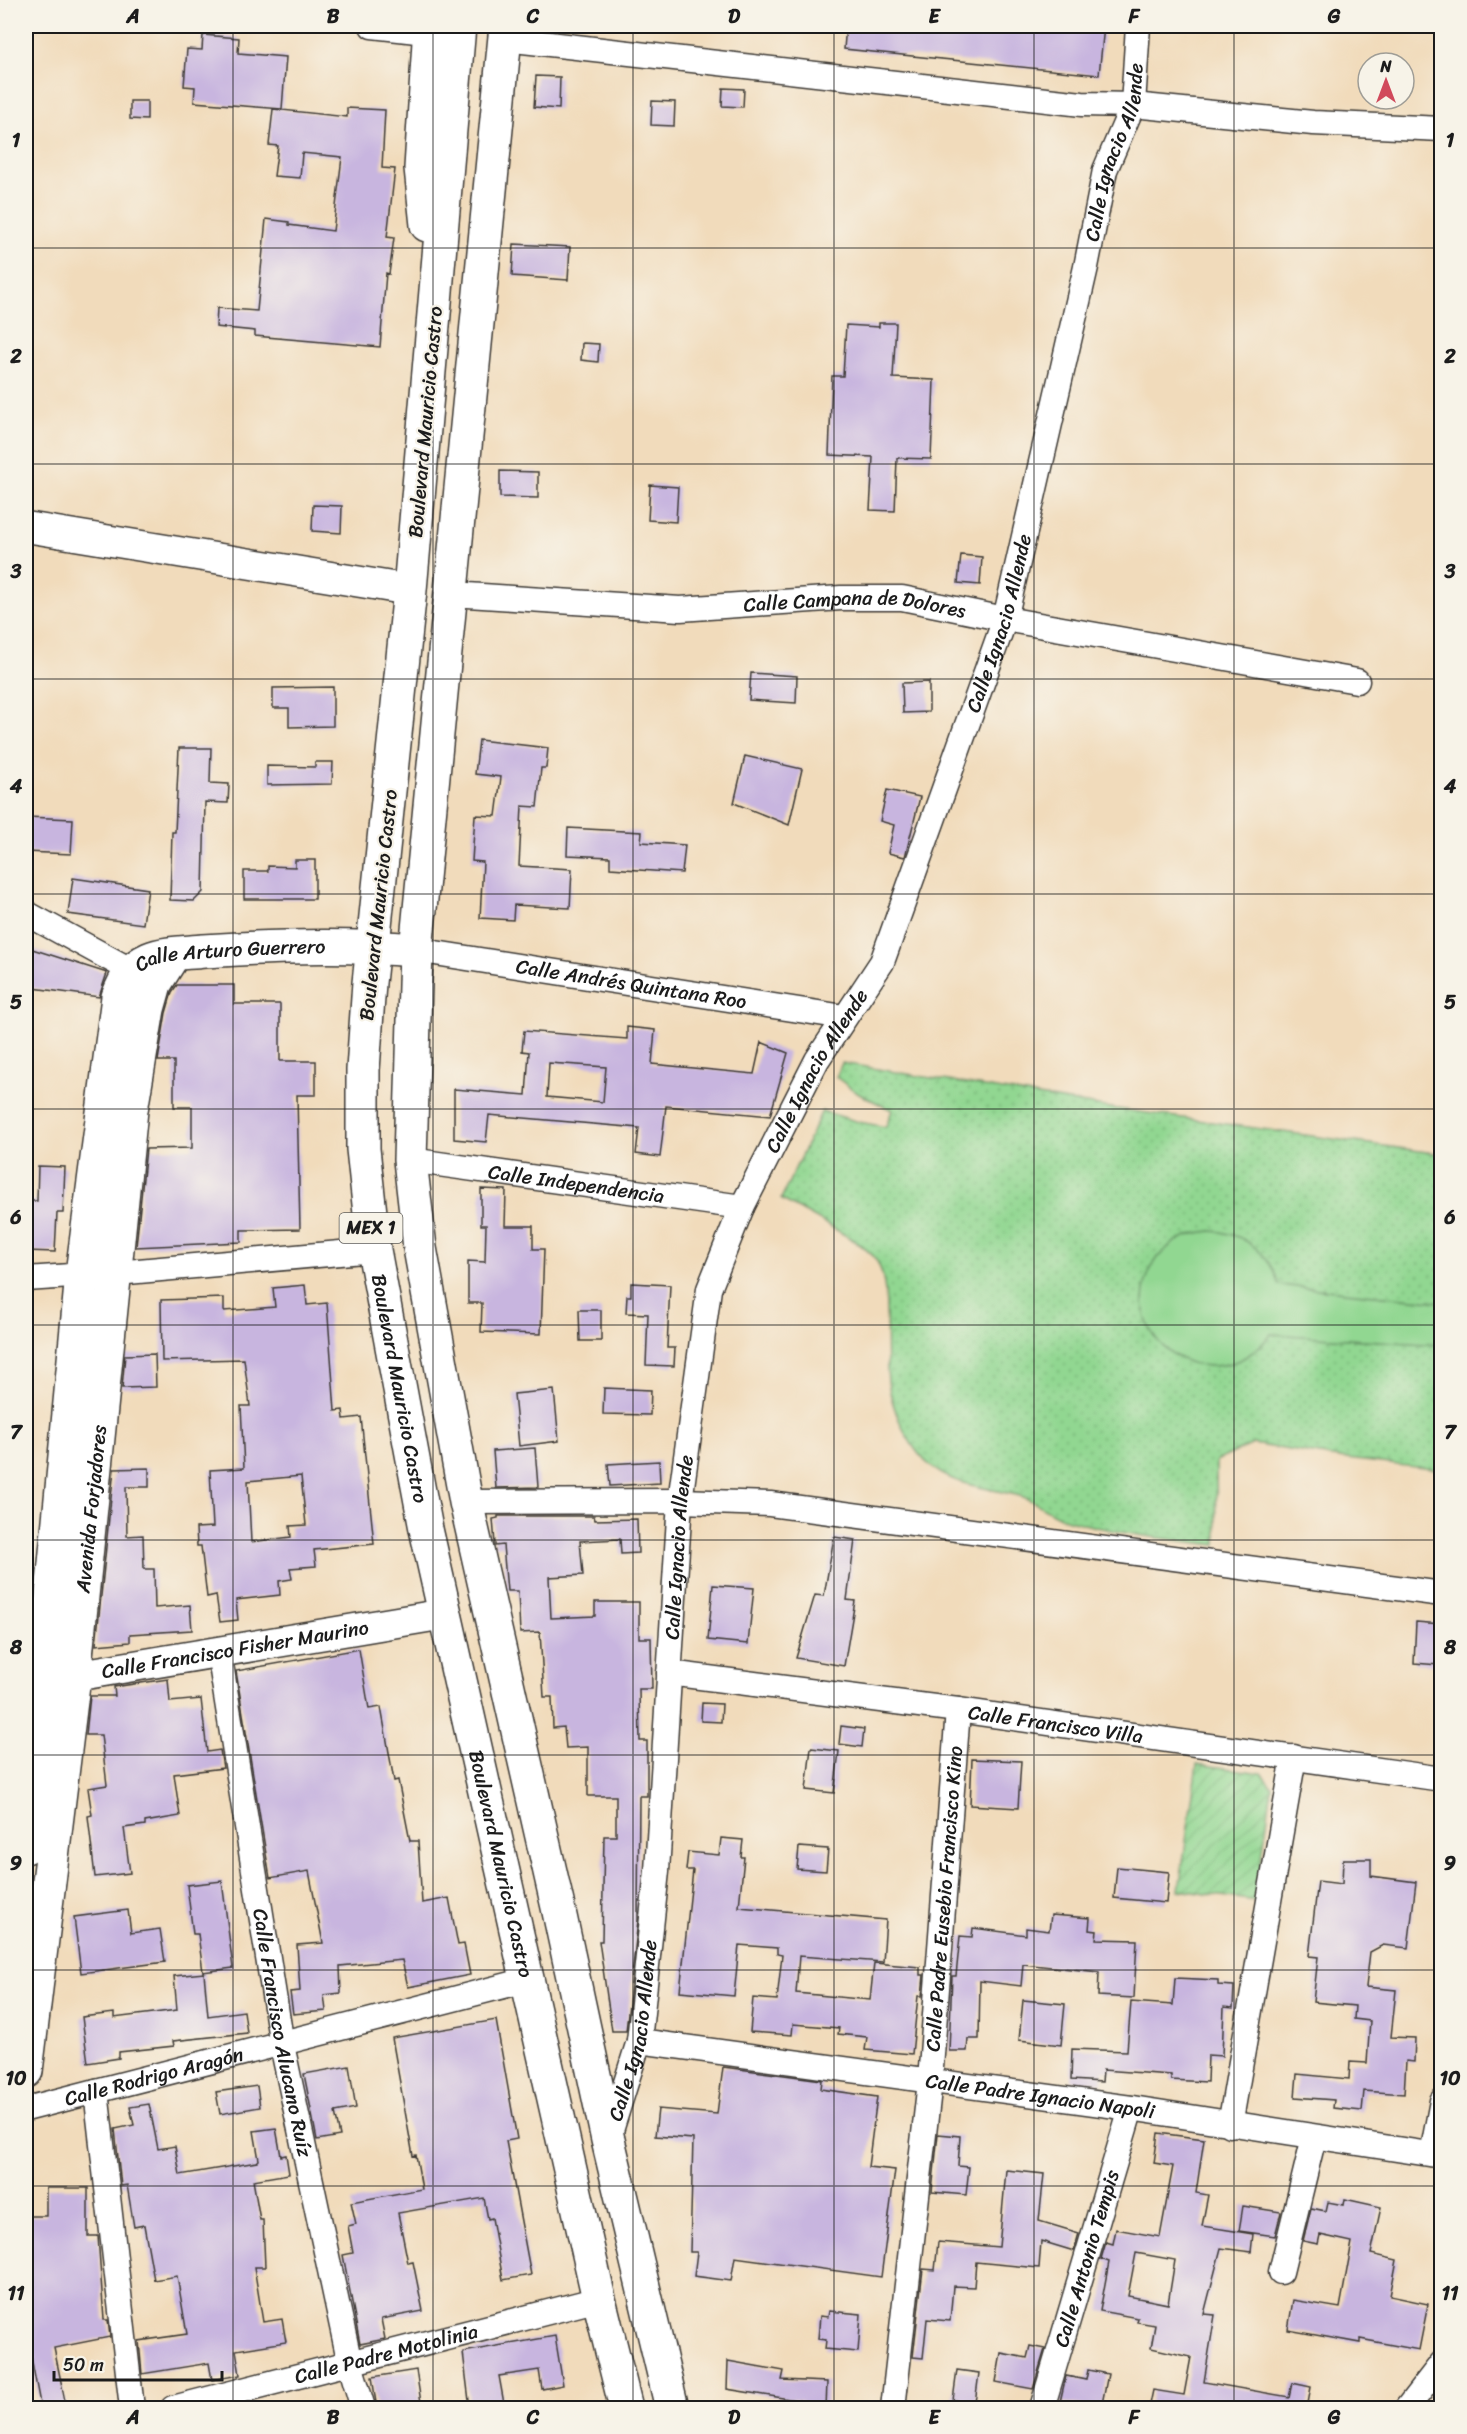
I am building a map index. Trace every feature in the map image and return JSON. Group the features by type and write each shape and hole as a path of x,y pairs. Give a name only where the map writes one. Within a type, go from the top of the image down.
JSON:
{"main road":[{"name":"Boulevard Mauricio Castro","path":"450,29 435,302 410,590 373,946 363,1070 363,1149 374,1250 426,1529 599,2299 626,2409"},
{"path":"450,29 460,336 462,361 471,394"},
{"name":"MEX 1","path":"505,32 416,950 410,1160 420,1248 466,1502 608,2140 672,2409"},
{"name":"Calle Arturo Guerrero","path":"143,977 150,958 174,954 216,950 373,946 416,950"},
{"name":"Avenida Forjadores","path":"26,1847 48,1680 116,1273 131,1110 148,1010 143,977"},
{"name":"Avenida Forjadores","path":"26,2071 48,1680 82,1274 118,997 143,977"}],"street":[{"path":"372,26 450,29"},
{"name":"Calle Ignacio Allende","path":"608,2140 639,2040 657,1871 680,1501 709,1289 742,1207 818,1059 882,962 1005,619 1086,267 1104,170 1133,105 1138,26"},
{"path":"505,32 1070,102 1133,105 1313,123 1442,129"},
{"path":"26,527 410,590"},
{"name":"Calle Campana de Dolores","path":"452,594 680,609 841,598 902,598 1005,619 1357,681"},
{"name":"Calle Arturo Guerrero","path":"26,913 143,977"},
{"name":"Calle Andrés Quintana Roo","path":"416,950 844,1017"},
{"name":"Calle Independencia","path":"410,1160 742,1207"},
{"path":"26,1279 374,1250"},
{"path":"466,1502 770,1503 1442,1594"},
{"name":"Calle Francisco Fisher Maurino","path":"48,1680 445,1614"},
{"name":"Calle Francisco Alucano Ruíz","path":"219,1652 282,2045 350,2364 363,2409"},
{"name":"Calle Francisco Villa","path":"669,1673 958,1710 1442,1779"},
{"name":"Calle Padre Eusebio Francisco Kino","path":"892,2409 930,2081 958,1710"},
{"path":"1230,2125 1294,1757"},
{"name":"Calle Rodrigo Aragón","path":"26,2109 282,2045 527,1980"},
{"name":"Calle Padre Ignacio Napoli","path":"639,2040 1131,2109 1437,2155"},
{"path":"96,2091 132,2409"},
{"path":"1437,2155 1442,2101"},
{"name":"Calle Antonio Tempis","path":"1042,2409 1131,2109"},
{"path":"1281,2272 1314,2137"},
{"name":"Calle Padre Motolinia","path":"173,2409 599,2299"},
{"path":"1407,2409 1442,2362"}],"green space":[{"path":"842,1063 1104,1107 1441,1154 1441,1470 1338,1458 1253,1444 1216,1461 1217,1545 1143,1536 1087,1525 1062,1518 1020,1496 965,1484 940,1473 928,1464 913,1446 893,1404 887,1373 884,1283 874,1257 844,1235 781,1199 822,1111 886,1127 892,1110 859,1094 836,1077"},
{"path":"1211,1231 1235,1236 1254,1247 1269,1263 1279,1285 1441,1302 1441,1345 1271,1334 1248,1355 1223,1365 1198,1364 1175,1355 1157,1339 1146,1318 1144,1293 1153,1265 1164,1251 1186,1237"},
{"path":"1197,1764 1261,1773 1272,1786 1256,1901 1179,1890"}],"building":[{"path":"846,26 1104,26 1099,75 844,49"},
{"path":"203,35 239,38 238,53 286,57 282,109 194,102 195,87 184,86 187,49 202,50"},
{"path":"536,76 560,77 559,109 534,107"},
{"path":"723,88 744,89 743,107 722,106"},
{"path":"130,101 147,101 147,120 130,119"},
{"path":"652,101 675,102 674,126 651,125"},
{"path":"347,108 385,110 382,168 395,169 387,237 394,238 389,274 386,273 380,347 255,336 255,331 216,327 217,308 257,311 266,219 289,222 289,225 333,231 342,157 302,153 300,178 274,176 278,146 269,145 273,109 347,117"},
{"path":"514,244 570,247 568,280 512,276"},
{"path":"879,323 896,323 893,378 934,380 931,459 897,458 895,511 870,510 873,457 829,455 832,376 843,376 846,325 879,327"},
{"path":"582,343 599,344 598,362 581,360"},
{"path":"500,471 538,472 538,498 500,497"},
{"path":"650,485 678,487 676,522 648,520"},
{"path":"313,505 342,506 341,533 312,531"},
{"path":"961,555 982,557 980,585 958,583"},
{"path":"751,673 797,676 796,703 749,700"},
{"path":"929,682 929,712 903,713 902,683"},
{"path":"333,687 333,726 289,727 289,708 273,708 273,688"},
{"path":"479,740 548,748 546,768 541,768 537,807 522,806 519,866 572,869 570,908 514,905 513,920 480,918 483,862 472,861 475,815 496,816 501,777 475,774"},
{"path":"179,748 211,748 210,783 229,784 228,803 205,802 203,892 194,901 170,900 172,832 175,832"},
{"path":"745,756 802,769 789,825 734,803"},
{"path":"315,762 333,762 332,784 267,785 267,766 315,767"},
{"path":"887,790 920,797 905,857 888,853 894,825 880,821"},
{"path":"26,817 73,819 71,854 26,852"},
{"path":"568,828 642,832 641,842 685,845 682,873 610,868 610,857 567,855"},
{"path":"295,860 315,860 315,899 244,899 244,871 268,871 268,866 295,867"},
{"path":"73,878 148,889 143,924 68,914"},
{"path":"26,947 107,973 99,997 26,987"},
{"path":"177,985 234,985 234,1004 280,1004 280,1061 316,1061 316,1095 297,1095 300,1229 241,1230 241,1242 136,1247 146,1149 192,1148 192,1107 174,1107 174,1061 158,1061 166,1013 172,992"},
{"path":"627,1027 655,1030 652,1064 754,1074 761,1042 788,1053 770,1116 666,1106 660,1157 636,1154 639,1128 489,1115 486,1142 454,1139 454,1089 526,1095 529,1052 522,1051 524,1031 627,1039","holes":["549,1063 606,1067 603,1102 547,1097"]},
{"path":"38,1166 65,1167 63,1213 57,1213 55,1252 26,1251 26,1201 37,1201"},
{"path":"481,1189 506,1190 505,1226 533,1226 533,1249 544,1249 541,1334 481,1332 482,1303 468,1303 468,1261 485,1262 486,1225 481,1225"},
{"path":"631,1283 670,1285 667,1348 675,1348 674,1366 646,1365 648,1314 626,1313 627,1296 631,1296"},
{"path":"305,1285 307,1305 327,1303 335,1411 343,1410 344,1419 361,1417 374,1544 314,1550 316,1566 290,1568 292,1579 279,1581 280,1595 236,1600 238,1620 220,1622 216,1595 207,1597 201,1546 197,1546 196,1528 213,1527 210,1470 244,1468 241,1406 250,1406 244,1359 162,1361 161,1300 224,1298 224,1311 275,1307 273,1288","holes":["301,1476 306,1525 290,1526 291,1537 251,1542 248,1481"]},
{"path":"579,1310 601,1310 601,1341 580,1341"},
{"path":"155,1354 156,1387 122,1388 125,1355"},
{"path":"604,1388 651,1390 650,1415 603,1414"},
{"path":"554,1390 559,1441 519,1446 514,1394"},
{"path":"535,1448 538,1487 496,1488 493,1451"},
{"path":"659,1461 660,1483 610,1486 608,1464"},
{"path":"149,1468 149,1487 126,1487 127,1536 143,1535 144,1569 154,1569 155,1608 190,1605 192,1630 130,1634 130,1642 96,1645 114,1469"},
{"path":"498,1516 594,1516 595,1520 637,1519 638,1553 621,1554 620,1539 580,1541 583,1575 549,1577 551,1618 595,1616 595,1602 639,1602 639,1638 651,1638 652,1689 639,1689 640,1741 647,1741 647,1796 639,1796 638,1920 626,2031 612,2031 599,1941 602,1941 604,1836 616,1836 616,1796 588,1796 588,1747 566,1748 564,1727 553,1728 552,1697 544,1697 540,1632 520,1633 518,1591 507,1591 503,1545 495,1546 493,1519"},
{"path":"834,1537 855,1540 847,1600 855,1601 844,1666 796,1658 815,1595 824,1596"},
{"path":"713,1585 754,1588 748,1644 708,1640"},
{"path":"1416,1622 1441,1624 1439,1665 1414,1663"},
{"path":"359,1649 369,1709 381,1707 394,1781 398,1780 410,1841 418,1841 422,1903 449,1898 458,1945 464,1944 470,1975 408,1987 402,1960 340,1966 341,1993 324,1995 326,2011 293,2014 290,1992 300,1991 297,1945 323,1943 309,1871 270,1878 236,1671"},
{"path":"168,1679 170,1702 201,1699 207,1752 220,1750 223,1768 174,1774 180,1816 124,1828 130,1873 95,1877 88,1816 92,1815 88,1788 107,1785 101,1735 86,1735 90,1696 115,1696 114,1687"},
{"path":"702,1703 722,1704 721,1722 701,1721"},
{"path":"841,1726 864,1729 862,1747 839,1744"},
{"path":"811,1748 839,1751 834,1793 806,1790"},
{"path":"972,1759 1021,1761 1018,1808 970,1805"},
{"path":"721,1838 743,1840 741,1857 744,1857 739,1907 886,1920 883,1962 799,1956 796,1993 870,2000 874,1963 920,1967 920,1975 924,1975 922,1996 918,1996 912,2054 865,2050 867,2037 838,2034 839,2028 793,2024 792,2035 750,2032 753,1998 777,2000 782,1955 777,1954 777,1948 739,1945 734,1996 680,1991 693,1870 686,1870 688,1852 719,1855"},
{"path":"799,1847 828,1849 826,1871 797,1869"},
{"path":"1343,1859 1371,1859 1371,1876 1416,1882 1408,1948 1383,1945 1370,1952 1366,1987 1396,1990 1391,2037 1415,2038 1414,2062 1406,2061 1404,2094 1364,2091 1362,2111 1333,2108 1334,2100 1295,2097 1297,2074 1349,2079 1350,2062 1367,2063 1370,2021 1354,2019 1355,2006 1313,2002 1318,1957 1309,1956 1318,1881 1342,1884"},
{"path":"1117,1867 1169,1872 1166,1903 1114,1898"},
{"path":"222,1881 233,1968 203,1972 198,1934 193,1934 187,1885"},
{"path":"128,1910 131,1933 160,1929 165,1962 81,1973 74,1917"},
{"path":"1051,1915 1090,1918 1089,1930 1097,1931 1096,1939 1137,1940 1134,1998 1098,1996 1099,1972 1023,1964 1021,1986 980,1981 979,2039 968,2039 967,2051 949,2051 952,1976 956,1976 960,1936 972,1937 973,1928 1026,1935 1026,1928 1049,1931"},
{"path":"204,1973 208,2016 244,2011 247,2033 173,2041 174,2046 119,2052 119,2058 88,2063 82,2017 114,2013 114,2018 177,2010 174,1976"},
{"path":"1175,1978 1218,1980 1218,1985 1234,1986 1233,2008 1224,2007 1222,2056 1208,2055 1207,2082 1171,2080 1171,2075 1103,2070 1102,2082 1071,2080 1072,2049 1127,2051 1131,2002 1173,2005"},
{"path":"1023,2000 1065,2004 1061,2045 1019,2040"},
{"path":"496,2020 517,2139 506,2141 531,2275 503,2280 492,2218 488,2219 484,2198 398,2213 408,2263 413,2262 423,2311 381,2319 385,2339 360,2344 343,2255 353,2253 348,2226 356,2224 351,2202 422,2189 416,2155 413,2156 392,2038"},
{"path":"349,2066 356,2108 335,2112 340,2136 317,2140 304,2074"},
{"path":"723,2067 822,2080 821,2089 877,2097 868,2167 895,2170 881,2277 735,2257 731,2281 694,2276 697,2252 690,2252 693,2139 655,2136 658,2109 717,2114"},
{"path":"257,2086 260,2107 220,2114 216,2092"},
{"path":"149,2104 158,2149 175,2146 180,2175 257,2162 259,2160 254,2131 276,2128 281,2156 286,2155 289,2174 253,2180 260,2220 263,2220 265,2267 254,2267 263,2322 282,2319 286,2342 236,2350 240,2375 212,2380 209,2363 142,2374 139,2341 187,2334 177,2276 154,2280 144,2225 134,2227 127,2185 121,2186 115,2129 134,2125 130,2107"},
{"path":"1158,2133 1204,2139 1196,2193 1208,2195 1202,2226 1253,2234 1251,2252 1221,2248 1204,2314 1215,2315 1204,2382 1289,2397 1292,2383 1311,2387 1307,2409 1149,2409 1153,2390 1184,2395 1191,2357 1151,2348 1155,2325 1137,2322 1138,2318 1100,2311 1109,2262 1101,2259 1106,2242 1113,2244 1116,2229 1160,2237 1173,2166 1154,2163","holes":["1136,2253 1175,2260 1168,2304 1128,2296"]},
{"path":"938,2134 960,2136 958,2166 969,2167 966,2195 932,2192"},
{"path":"1006,2170 1044,2174 1039,2221 1079,2233 1074,2251 1041,2241 1039,2268 976,2262 974,2287 953,2286 950,2321 927,2319 923,2358 913,2357 923,2269 935,2270 938,2242 999,2247"},
{"path":"46,2188 88,2188 88,2236 98,2236 104,2320 108,2320 110,2337 54,2348 66,2406 54,2409 41,2409 28,2341 26,2341 27,2216 46,2216"},
{"path":"1345,2199 1381,2207 1371,2254 1397,2260 1390,2296 1428,2304 1419,2350 1360,2339 1360,2343 1288,2330 1293,2300 1340,2308 1352,2242 1320,2235 1318,2244 1303,2241 1311,2208 1326,2211 1328,2202 1344,2205"},
{"path":"1243,2206 1281,2212 1275,2236 1239,2231"},
{"path":"829,2311 861,2314 858,2352 825,2349 826,2340 818,2339 820,2316 828,2317"},
{"path":"555,2336 563,2385 542,2389 539,2370 499,2376 505,2409 470,2409 463,2352"},
{"path":"1030,2346 1045,2349 1033,2389 996,2382 1001,2353 1027,2358"},
{"path":"728,2361 784,2371 782,2380 827,2382 826,2408 801,2407 801,2401 727,2389"},
{"path":"416,2370 422,2409 377,2409 372,2377"},
{"path":"957,2370 979,2373 975,2403 953,2400"},
{"path":"1088,2370 1108,2374 1101,2409 1060,2402 1066,2376 1086,2380"}]}
